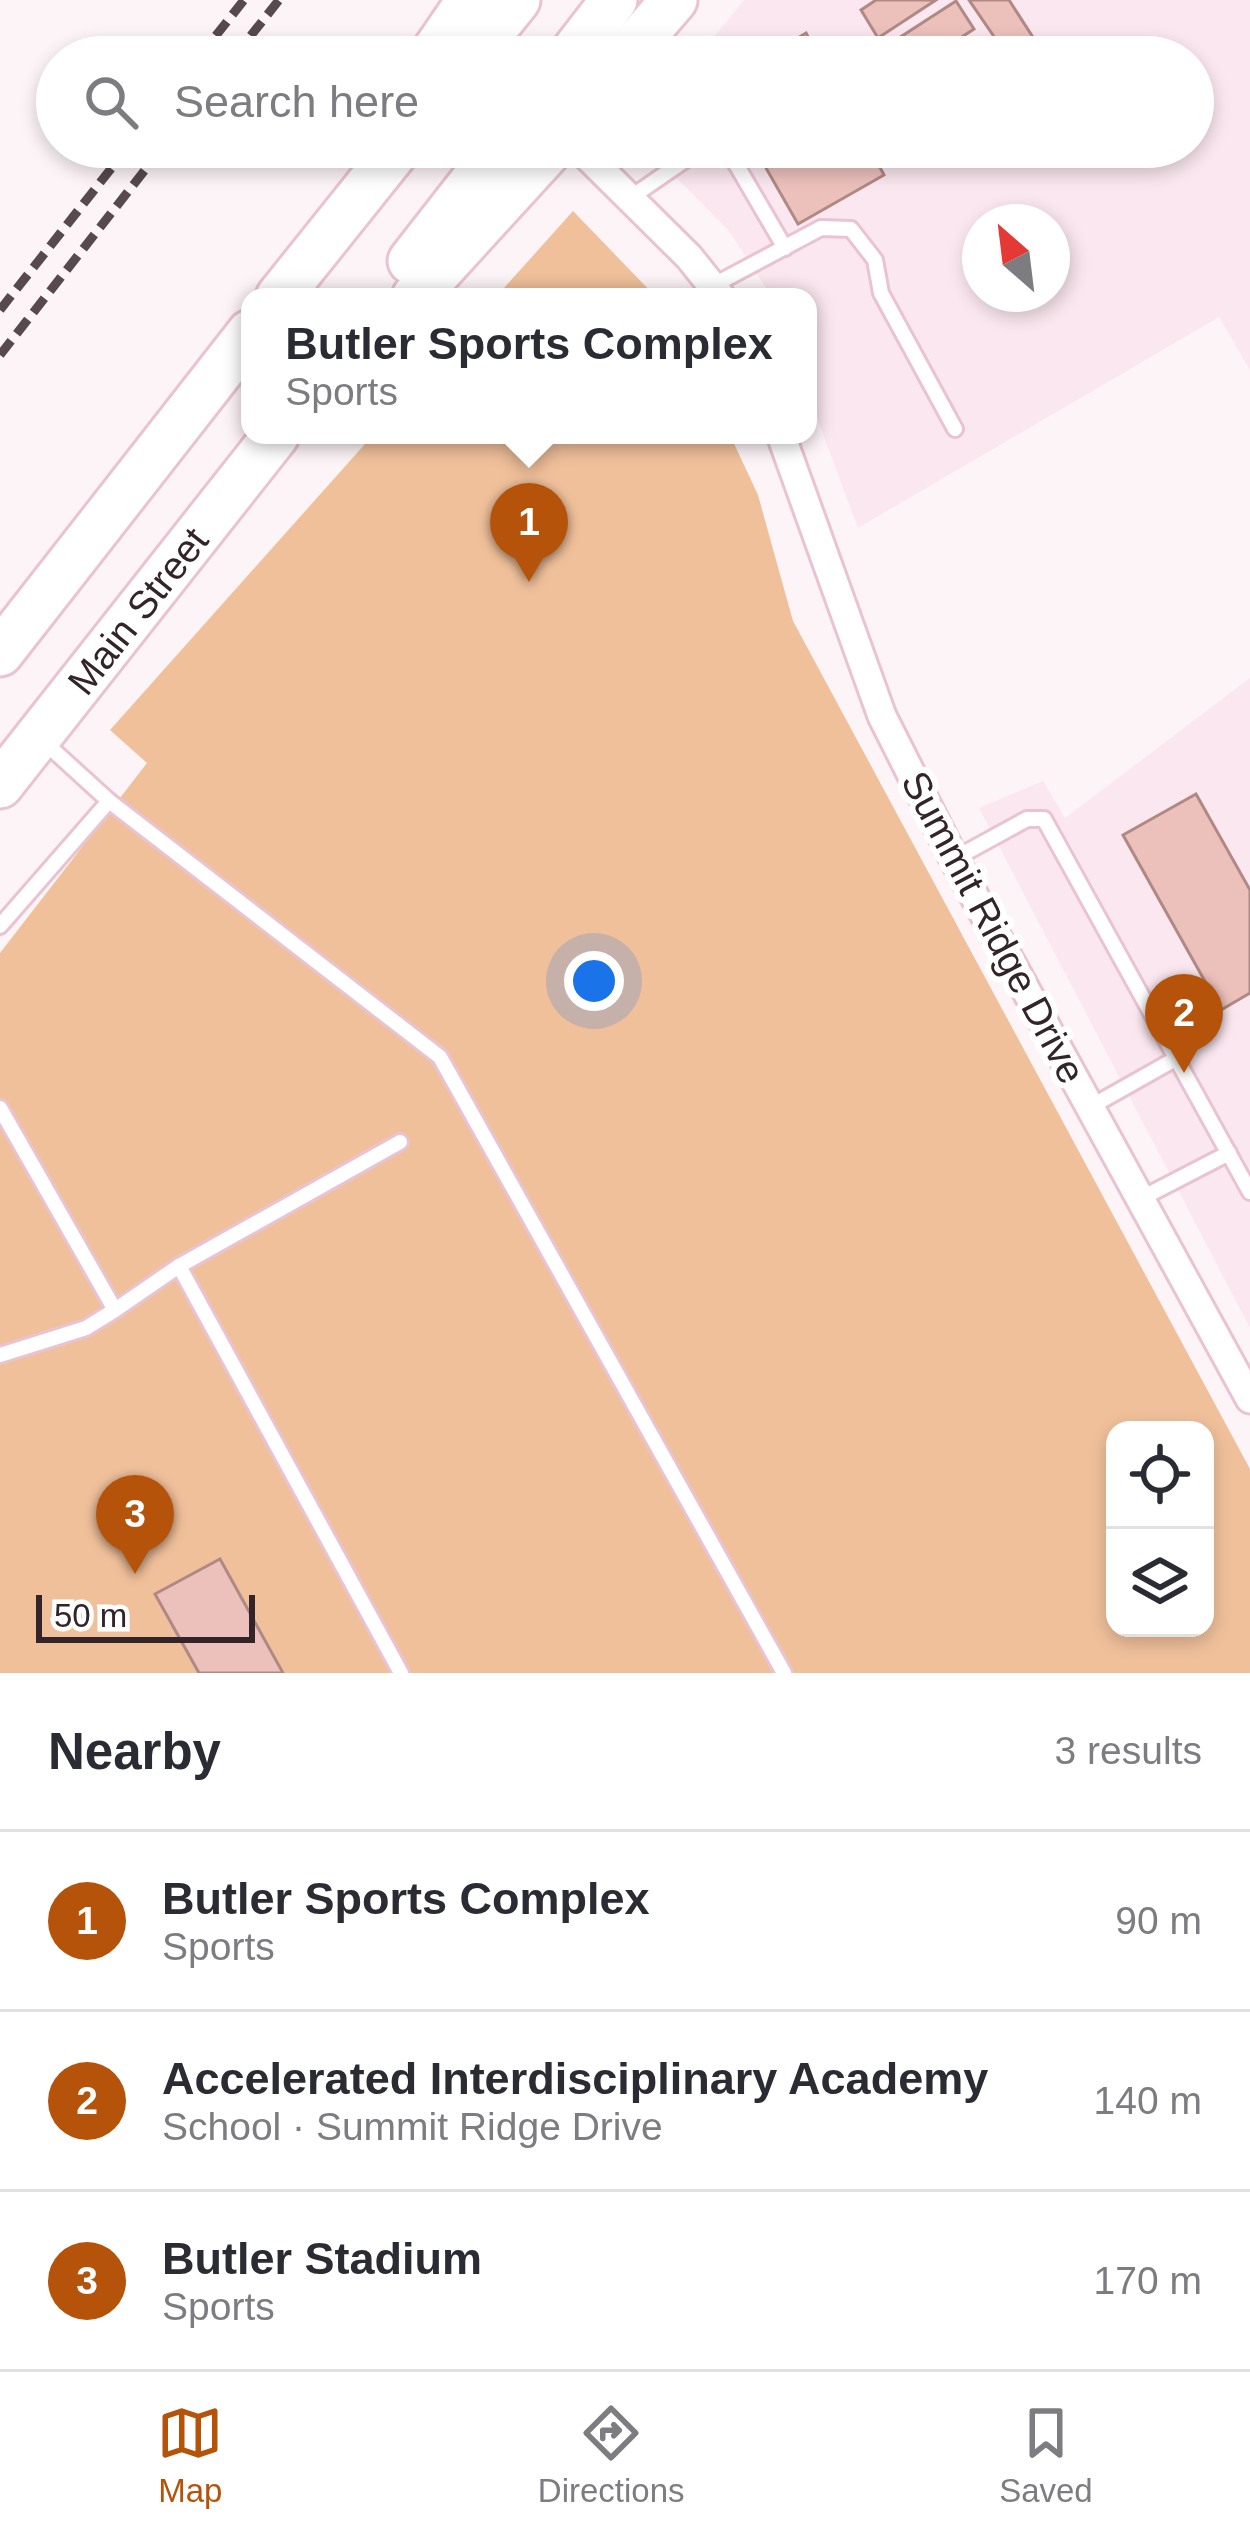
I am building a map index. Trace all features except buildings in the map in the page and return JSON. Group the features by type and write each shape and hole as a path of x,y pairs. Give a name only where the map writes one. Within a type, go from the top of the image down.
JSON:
{"highway":[{"path":"445,36 470,0"},
{"path":"488,36 517,0"},
{"path":"586,36 614,0"},
{"path":"643,36 674,0"},
{"path":"273,288 355,168"},
{"path":"286,288 382,168"},
{"path":"390,288 484,168"},
{"path":"423,288 533,168"},
{"path":"198,398 241,335"},
{"path":"0,653 241,344"},
{"name":"Main Street","path":"0,785 269,444"},
{"path":"206,526 281,444"}],"street":[{"path":"599,168 712,288"},
{"name":"Summit Ridge Drive","path":"784,444 882,716 954,859 1250,1399"}],"lane":[{"path":"630,198 674,168"},
{"path":"738,168 785,248"},
{"path":"722,288 785,248 836,226 851,230 875,260 881,293 956,429"},
{"path":"39,736 109,801 440,1057 784,1673"},
{"path":"0,926 109,801"},
{"path":"954,859 1027,819 1044,819 1250,1192"},
{"path":"1092,1106 1178,1058"},
{"path":"0,1108 116,1310"},
{"path":"0,1354 86,1328 179,1266 400,1142"},
{"path":"1140,1199 1229,1153"},
{"path":"179,1266 401,1673"}],"shaded area":[{"path":"744,0 1250,0 1250,370 1219,317 858,528 817,418 817,288 766,288 729,231 667,168 1214,168 1214,36 715,36"},
{"path":"573,211 647,288 504,288"},
{"path":"365,444 734,444 758,495 793,621 1250,1469 1250,1673 0,1673 0,953 147,763 110,730"},
{"path":"1250,678 1250,1328 979,808 1043,781 1065,818"}],"railway":[{"path":"216,36 244,0"},
{"path":"251,36 279,0"},
{"path":"0,310 112,168"},
{"path":"0,355 147,168"}],"place":[{"name":"Butler Sports Complex","path":"529,582"},
{"name":"Accelerated Interdisciplinary Academy","path":"1184,1073"},
{"name":"Butler Stadium","path":"135,1574"}]}
